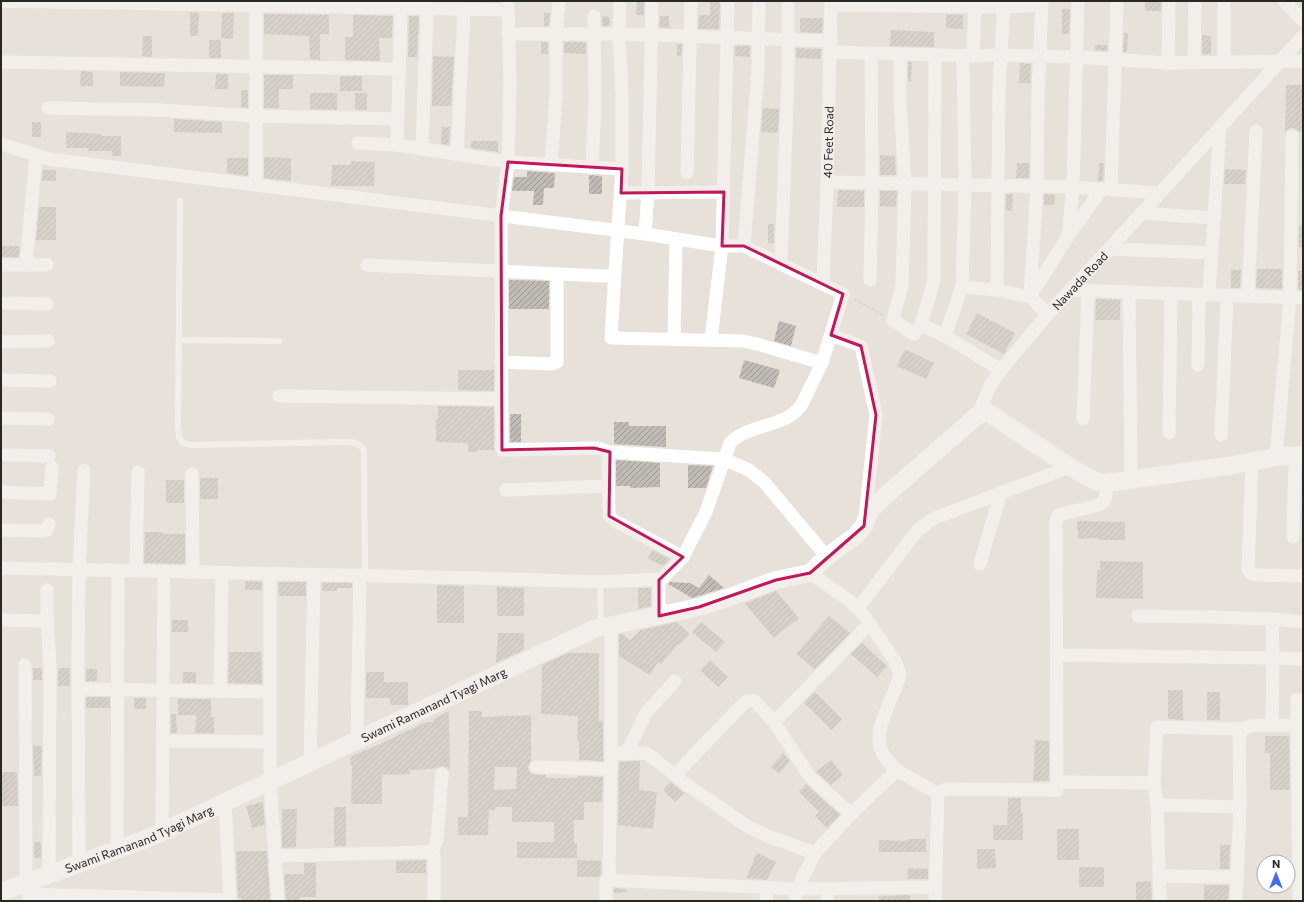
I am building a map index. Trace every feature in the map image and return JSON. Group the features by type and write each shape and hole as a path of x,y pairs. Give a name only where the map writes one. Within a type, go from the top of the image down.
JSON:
{"street":[{"path":"1,1 368,4 427,9 464,9 508,5 510,86 508,162 502,216 501,271 502,450 594,448 610,452 724,459 749,470 764,482 827,557"},
{"path":"551,165 556,97 556,34 559,1"},
{"path":"620,1 619,34 622,94 622,169 614,272 611,338 743,342 757,344 822,363"},
{"path":"646,234 652,1"},
{"path":"687,173 691,1"},
{"path":"711,340 722,246 728,1"},
{"path":"744,246 758,70 759,1"},
{"path":"781,263 788,1"},
{"path":"1068,236 1073,187 1078,1"},
{"path":"1030,297 1068,236 1107,189 1117,1"},
{"path":"1168,63 1170,1"},
{"path":"1194,63 1195,1"},
{"path":"1224,1 1224,62"},
{"path":"1284,1 1303,20"},
{"path":"256,185 257,3"},
{"path":"831,3 1042,3 1039,57 1037,186 1030,297"},
{"name":"40 Feet Road","path":"823,283 831,46 831,3"},
{"path":"945,336 962,287 968,56 975,4"},
{"path":"997,290 999,86 1004,4"},
{"path":"397,145 401,8"},
{"path":"422,149 427,9"},
{"path":"457,155 464,9"},
{"path":"592,168 595,101 594,16"},
{"path":"508,34 619,34 788,39 871,53 900,54 1076,57 1115,61 1168,63 1303,61"},
{"name":"Nawada Road","path":"864,526 870,512 886,494 978,415 990,386 1001,370 1048,314 1303,36"},
{"path":"870,280 872,183 871,53"},
{"path":"900,54 900,97 904,184 902,285 893,320 914,334 921,325 934,280 935,55"},
{"path":"1,62 399,69"},
{"path":"48,108 158,110 256,116 398,119"},
{"path":"1198,365 1204,295 1212,253 1220,127"},
{"path":"1248,296 1256,131"},
{"path":"1276,457 1290,298 1292,136"},
{"path":"358,143 397,145 508,162 622,169"},
{"path":"1,144 49,159 618,230 722,246 744,246 843,294 822,363 799,409 790,416 739,436 730,443 706,512 683,557 664,578 659,580 600,582 1,568"},
{"path":"26,265 36,155"},
{"path":"827,182 1073,187 1160,193"},
{"path":"621,193 724,192"},
{"path":"1141,213 1214,218"},
{"path":"674,339 676,238"},
{"path":"1109,248 1212,253"},
{"path":"1,265 48,266"},
{"path":"367,265 604,276 610,276 614,272"},
{"path":"502,362 553,364 557,362 557,274"},
{"path":"962,287 997,290 1030,297 1048,314"},
{"path":"1070,290 1303,298"},
{"path":"1083,419 1088,290"},
{"path":"1129,292 1131,480"},
{"path":"1169,433 1171,293"},
{"path":"1221,435 1227,296"},
{"path":"1,303 47,304"},
{"path":"921,325 945,336 1001,370"},
{"path":"831,335 861,346 876,415 864,526"},
{"path":"1,342 48,341"},
{"path":"1,380 50,381"},
{"path":"279,396 502,399"},
{"path":"978,415 990,413 1070,467 1097,482 1107,484 1276,457 1299,456 1293,537"},
{"path":"1,418 48,419"},
{"path":"610,452 608,462 608,512 612,519 683,557"},
{"path":"1,455 51,462 50,494 1,492"},
{"path":"1252,462 1248,569 1251,574 1256,576 1303,576"},
{"path":"858,608 917,531 928,522 939,515 1070,467"},
{"path":"79,864 79,570 84,470"},
{"path":"136,571 138,472"},
{"path":"192,474 193,572"},
{"path":"938,794 947,789 1057,790 1056,517 1062,513 1103,503 1105,500 1107,484"},
{"path":"506,490 608,486"},
{"path":"980,564 1001,492"},
{"path":"1,530 44,531 48,528 49,524"},
{"name":"Swami Ramanand Tyagi Marg","path":"1,892 28,892 49,874 162,832 357,740 606,626 699,607 776,580 810,572 855,536 864,526"},
{"path":"117,850 118,571"},
{"path":"162,832 164,572"},
{"path":"810,572 858,608 870,622 895,661 900,670 900,675 886,711 880,733 879,746 891,765 897,770 938,794"},
{"path":"220,692 222,573"},
{"path":"270,574 270,781 278,901"},
{"path":"310,762 314,575"},
{"path":"357,740 362,576"},
{"path":"659,580 659,616"},
{"path":"47,590 47,621 50,665 49,874"},
{"path":"1138,616 1272,619 1303,622"},
{"path":"1272,619 1272,725"},
{"path":"1,620 47,621"},
{"path":"774,722 870,622"},
{"path":"606,626 611,754 609,880 606,881 606,901"},
{"path":"1056,655 1303,659"},
{"path":"25,665 28,892 230,900 225,802"},
{"path":"626,754 646,713 675,681"},
{"path":"78,689 270,692"},
{"path":"1298,699 1300,726 1299,901"},
{"path":"675,775 745,702 751,700 755,701 774,722 810,777 852,814"},
{"path":"1236,901 1240,808 1239,734 1242,729 1247,726 1300,726"},
{"path":"1160,901 1157,805 1154,783 1157,727 1242,729"},
{"path":"162,740 270,742"},
{"path":"611,754 648,754 675,775 748,826 767,836 815,853"},
{"path":"536,767 611,769"},
{"path":"796,895 815,853 897,770"},
{"path":"434,901 434,857 432,854 437,840 442,774"},
{"path":"1057,782 1154,783"},
{"path":"935,901 938,794"},
{"path":"1157,805 1240,808"},
{"path":"275,856 424,852 432,854"},
{"path":"1160,876 1237,877"},
{"path":"609,880 766,895 828,895 936,887"}],"lane":[{"path":"180,202 179,437 183,442 191,445 355,442 361,446 364,450 362,576"},
{"path":"179,340 278,341"},
{"path":"600,587 606,626"}],"path":[{"path":"843,294 893,320"}],"highlighted area":[{"path":"508,162 622,169 621,193 724,192 722,246 744,246 843,294 831,335 861,346 876,415 864,526 810,573 776,580 699,607 659,616 659,580 683,557 609,516 610,452 594,448 502,450 501,216"}],"building":[{"path":"637,1 644,1 644,15 636,15"},
{"path":"1145,1 1161,1 1161,11 1145,11"},
{"path":"710,2 720,2 719,29 698,29 699,15 710,15"},
{"path":"1062,9 1070,9 1069,34 1062,34"},
{"path":"190,12 199,13 198,36 190,36"},
{"path":"222,13 234,13 233,39 221,38"},
{"path":"544,13 550,13 549,26 544,26"},
{"path":"264,14 329,15 329,34 320,34 320,60 310,59 309,36 264,34"},
{"path":"946,14 963,15 963,29 946,28"},
{"path":"353,15 393,16 392,38 379,38 380,61 345,60 345,37 353,37"},
{"path":"409,16 419,16 417,57 408,57"},
{"path":"602,16 610,17 610,26 602,26"},
{"path":"660,16 669,16 669,28 659,27"},
{"path":"800,18 823,18 822,33 800,32"},
{"path":"891,30 934,32 934,47 890,46"},
{"path":"1124,33 1128,33 1127,52 1123,52"},
{"path":"1202,35 1211,36 1211,54 1202,54"},
{"path":"143,36 152,36 152,57 142,56"},
{"path":"209,40 221,40 221,58 209,58"},
{"path":"541,42 548,42 548,54 541,54"},
{"path":"564,42 586,42 586,54 564,53"},
{"path":"677,44 682,44 682,56 677,56"},
{"path":"1095,45 1108,45 1107,51 1095,50"},
{"path":"735,46 750,46 750,57 735,56"},
{"path":"796,48 821,49 821,59 796,58"},
{"path":"433,56 454,57 451,106 432,106"},
{"path":"908,62 912,62 911,81 908,81"},
{"path":"1020,63 1031,64 1030,83 1019,83"},
{"path":"81,71 93,72 93,86 80,86"},
{"path":"120,72 165,73 164,87 120,86"},
{"path":"216,74 228,74 228,89 215,89"},
{"path":"264,75 293,75 293,89 279,89 279,108 264,108"},
{"path":"340,76 362,76 362,91 340,91"},
{"path":"1286,85 1303,85 1303,132 1299,132 1292,128 1285,132"},
{"path":"241,90 248,90 248,108 241,107"},
{"path":"310,93 337,93 337,110 310,109"},
{"path":"355,93 367,93 367,110 355,110"},
{"path":"763,108 779,109 778,133 761,132"},
{"path":"174,119 222,122 222,133 174,132"},
{"path":"32,122 41,122 41,137 32,137"},
{"path":"442,127 450,127 449,145 441,144"},
{"path":"66,132 101,134 101,136 121,136 121,156 112,156 112,151 88,151 88,148 66,148"},
{"path":"471,141 498,141 498,152 471,148"},
{"path":"880,155 895,156 896,175 880,175"},
{"path":"264,157 291,158 291,181 264,178"},
{"path":"227,158 248,158 248,176 227,173"},
{"path":"351,161 375,162 374,186 331,186 332,165 351,165"},
{"path":"1017,163 1029,163 1029,178 1016,178"},
{"path":"1099,163 1104,163 1103,181 1098,181"},
{"path":"1225,169 1246,170 1245,184 1224,184"},
{"path":"43,170 56,170 56,181 42,181"},
{"path":"527,171 555,173 554,188 544,188 543,205 533,205 534,191 512,191 514,177 527,177"},
{"path":"589,175 602,176 602,194 589,194"},
{"path":"838,190 864,191 864,207 837,207"},
{"path":"880,191 897,191 896,207 880,206"},
{"path":"1006,194 1013,194 1012,211 1006,210"},
{"path":"1044,194 1055,195 1054,205 1044,205"},
{"path":"39,207 56,207 56,240 36,240"},
{"path":"768,224 774,224 774,243 768,243"},
{"path":"1299,225 1303,226 1303,247 1299,247"},
{"path":"1,246 20,246 19,257 1,257"},
{"path":"1257,269 1282,269 1282,289 1256,288"},
{"path":"1231,270 1241,270 1240,288 1231,288"},
{"path":"1298,271 1303,271 1303,290 1298,290"},
{"path":"509,280 549,281 549,309 509,309"},
{"path":"1096,299 1120,300 1120,320 1095,320"},
{"path":"977,313 1015,333 1004,354 966,334"},
{"path":"779,321 796,326 791,346 774,341"},
{"path":"905,349 934,363 926,379 897,366"},
{"path":"744,360 780,370 774,388 739,378"},
{"path":"458,370 494,370 494,391 458,390"},
{"path":"438,406 494,407 494,450 478,450 478,452 468,452 468,443 436,442 436,420 438,420"},
{"path":"510,414 521,414 521,442 510,442"},
{"path":"614,422 629,422 629,426 666,426 666,447 614,444"},
{"path":"616,460 660,463 660,487 630,488 630,486 616,486"},
{"path":"688,465 713,466 706,488 688,488"},
{"path":"200,478 218,478 218,499 200,499"},
{"path":"166,480 184,480 184,503 166,503"},
{"path":"1077,521 1125,522 1125,540 1099,540 1099,538 1078,539"},
{"path":"145,532 185,534 185,564 144,563"},
{"path":"652,550 670,559 663,566 648,559"},
{"path":"1100,561 1143,562 1143,599 1096,598 1097,570 1100,570"},
{"path":"709,575 724,588 692,598 668,584 670,582 690,583 699,588"},
{"path":"245,581 262,582 262,590 245,590"},
{"path":"278,582 306,582 306,596 279,596"},
{"path":"322,583 352,583 352,588 337,588 337,591 322,591"},
{"path":"437,585 464,586 464,623 437,623"},
{"path":"497,587 524,588 524,616 497,616"},
{"path":"638,588 651,588 651,606 638,609"},
{"path":"776,591 799,618 774,638 745,604"},
{"path":"829,616 850,633 815,669 796,654"},
{"path":"172,620 188,620 188,632 172,632"},
{"path":"677,622 690,634 679,645 678,644 661,664 658,662 650,675 619,656 619,634 622,634 630,640 641,630"},
{"path":"701,622 725,642 716,652 692,632"},
{"path":"498,633 524,633 524,650 496,663"},
{"path":"862,643 887,666 877,677 851,654"},
{"path":"229,652 261,652 262,684 228,683"},
{"path":"570,652 599,653 599,721 603,721 603,761 579,760 579,741 577,741 578,716 541,714 542,665"},
{"path":"710,660 728,677 718,687 700,670"},
{"path":"33,668 42,668 42,680 33,680"},
{"path":"58,668 70,668 70,686 58,686"},
{"path":"86,669 97,669 97,681 86,681"},
{"path":"183,672 196,672 196,683 183,683"},
{"path":"366,672 384,672 384,682 408,682 408,705 390,705 390,698 366,698"},
{"path":"1168,690 1183,690 1183,720 1168,719"},
{"path":"815,692 842,719 832,730 804,703"},
{"path":"1207,692 1220,692 1220,720 1207,720"},
{"path":"86,697 110,697 110,708 86,708"},
{"path":"134,698 146,698 146,709 134,709"},
{"path":"178,699 211,699 211,717 214,717 214,733 195,733 196,715 178,715"},
{"path":"449,711 450,769 442,766 432,769 410,770 410,774 382,775 382,804 351,804 352,766 350,757 426,722 433,722 433,719"},
{"path":"469,711 482,711 482,717 531,715 531,761 528,767 532,774 546,775 546,778 578,778 578,776 603,777 602,802 584,802 584,820 574,820 574,843 577,843 577,858 517,858 517,842 554,842 554,822 512,822 512,807 495,807 495,810 489,810 488,835 458,835 458,817 468,817","holes":["495,767 517,767 516,789 494,790"]},
{"path":"171,714 176,714 177,733 171,733"},
{"path":"1265,736 1289,736 1290,790 1270,790 1270,753 1265,753"},
{"path":"1035,740 1049,741 1049,781 1033,781"},
{"path":"33,746 42,746 41,776 34,776"},
{"path":"783,753 790,761 779,774 771,767"},
{"path":"831,760 843,775 831,785 816,772"},
{"path":"640,761 639,790 657,792 653,829 618,825 619,762"},
{"path":"1,772 17,772 18,806 1,806"},
{"path":"670,782 684,793 675,802 663,790"},
{"path":"806,784 840,815 827,828 815,816 819,812 799,792"},
{"path":"1008,798 1021,798 1021,813 1023,813 1023,840 993,840 993,825 1007,825"},
{"path":"263,802 265,825 252,828 246,806"},
{"path":"334,807 346,807 346,846 334,846"},
{"path":"282,809 297,809 296,847 282,848"},
{"path":"1057,829 1079,829 1079,860 1057,860"},
{"path":"907,839 926,839 926,852 879,852 879,840 907,841"},
{"path":"34,842 41,842 41,858 34,858"},
{"path":"1220,845 1230,845 1229,869 1220,869"},
{"path":"977,849 995,849 996,868 977,869"},
{"path":"236,851 267,851 270,901 241,901 241,898 238,898"},
{"path":"757,853 776,862 767,880 746,878"},
{"path":"426,860 426,873 396,873 396,861"},
{"path":"577,860 601,861 601,875 599,877 577,877"},
{"path":"304,863 316,863 316,897 300,897 300,900 286,900 284,874 304,874"},
{"path":"1079,867 1104,867 1104,887 1079,887"},
{"path":"908,868 928,869 928,879 907,879"},
{"path":"1151,881 1152,901 1136,901 1136,882"},
{"path":"1204,885 1229,885 1228,901 1204,901"},
{"path":"614,888 627,889 627,892 614,893"},
{"path":"910,895 910,901 879,901 879,896"}]}
